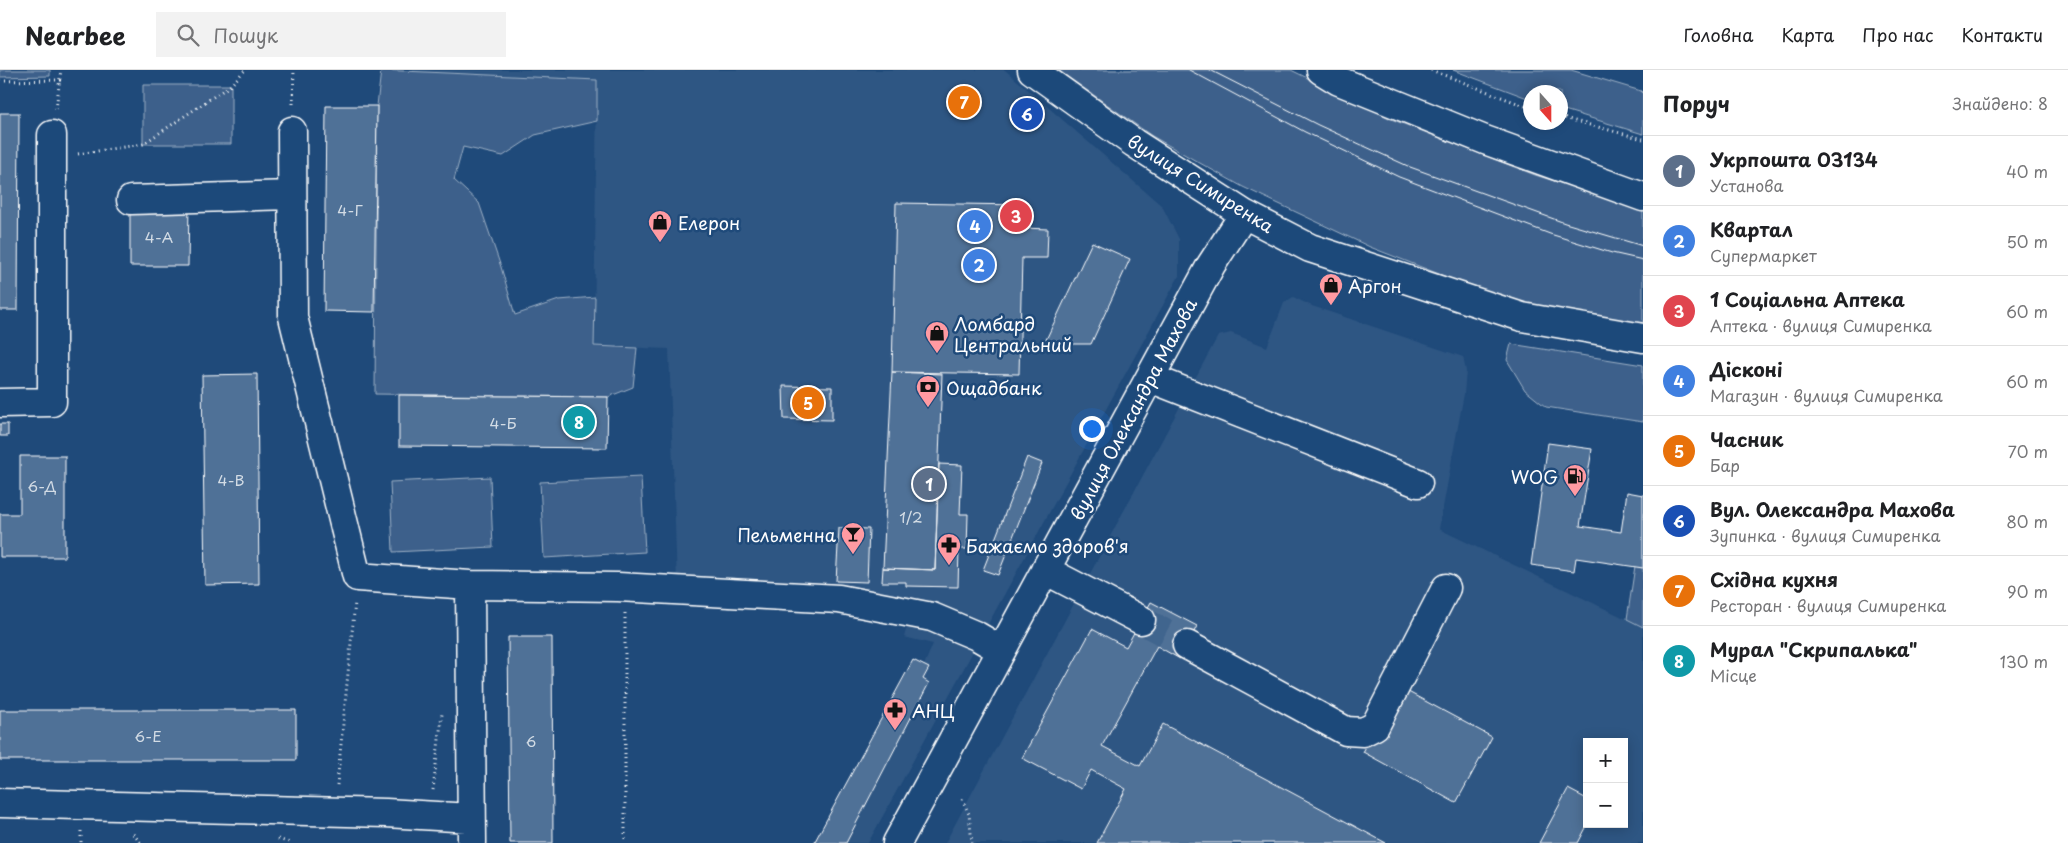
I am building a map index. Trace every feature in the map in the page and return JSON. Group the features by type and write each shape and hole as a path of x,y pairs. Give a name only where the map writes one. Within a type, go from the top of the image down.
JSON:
{"street":[{"name":"вулиця Симиренка","path":"1032,70 1134,143 1244,214 1310,248 1431,289 1522,317 1643,338"},
{"path":"1321,70 1339,80 1485,140 1643,197"},
{"path":"292,131 294,317 358,577 470,585 625,588 839,598 932,617 977,636 1001,650"},
{"path":"0,403 52,402 52,146"},
{"path":"132,200 292,195"},
{"name":"вулиця Олександра Махова","path":"897,843 1210,265 1244,214"},
{"path":"1150,378 1418,483"},
{"path":"1045,570 1141,620"},
{"path":"0,803 334,812 472,830 470,585"},
{"path":"1187,645 1346,731 1363,732 1375,726 1446,588"}],"path":[{"path":"61,70 52,146 143,144 230,85 245,70"},
{"path":"292,131 294,70"},
{"path":"1431,70 1523,105"},
{"path":"0,81 61,80"},
{"path":"1568,119 1643,139"},
{"path":"334,812 358,577"},
{"path":"625,588 625,843"},
{"path":"962,798 969,814 972,843"},
{"path":"131,832 141,843"}],"shaded area":[{"path":"0,70 50,70 50,76 0,77"},
{"path":"381,70 1005,70 1162,206 1179,239 1179,276 868,843 814,843 913,660 924,665 933,644 904,637 914,602 677,583 669,349 594,346 597,80"},
{"path":"381,70 597,80 597,121 535,135 503,156 463,147 454,180 479,203 515,315 559,300 595,297 594,346 637,348 633,387 608,397 375,394 377,106"},
{"path":"1058,70 1291,70 1391,119 1535,175 1643,209 1643,325 1534,307 1452,279 1370,247 1243,187 1152,136"},
{"path":"1453,70 1571,70 1641,91 1643,93 1643,134 1568,111 1568,85 1523,85 1523,96"},
{"path":"143,85 231,85 231,144 143,144"},
{"path":"1293,297 1312,306 1463,357 1466,371 1464,394 1439,529 1643,627 1643,843 945,843 1218,336 1231,333 1267,347 1284,303"},
{"path":"1511,344 1643,365 1643,422 1546,407 1525,390 1507,360"},
{"path":"490,477 493,547 393,552 390,482"},
{"path":"641,477 645,552 544,558 540,482"},
{"path":"1635,566 1643,568 1643,627 1627,619"}],"building":[{"path":"326,106 377,106 374,312 324,311"},
{"path":"0,113 19,113 18,310 0,310"},
{"path":"896,203 1023,205 1023,228 1048,229 1047,258 1022,258 1019,374 892,372"},
{"path":"130,205 189,205 188,266 130,266"},
{"path":"1092,242 1130,259 1091,344 1044,344"},
{"path":"892,372 942,374 935,570 883,568"},
{"path":"257,374 259,584 205,585 202,375"},
{"path":"783,386 832,387 832,420 784,419"},
{"path":"399,395 608,397 607,448 399,446"},
{"path":"0,424 8,424 8,436 0,436"},
{"path":"1548,443 1592,449 1580,526 1621,532 1627,492 1643,495 1643,568 1576,558 1574,571 1531,565"},
{"path":"20,456 65,456 65,557 0,557 0,514 20,514"},
{"path":"1027,457 1042,463 998,575 983,570"},
{"path":"939,464 962,465 960,514 968,514 967,549 959,549 958,587 906,586 906,582 882,582 883,568 935,570"},
{"name":"Пельменна","path":"839,528 869,529 867,582 836,581"},
{"path":"1151,602 1197,626 1180,659 1157,646 1102,746 1140,766 1163,724 1386,843 1097,843 1126,789 1091,770 1081,789 1022,758 1092,629 1126,647"},
{"path":"508,637 552,637 553,843 510,843"},
{"path":"913,660 929,668 923,679 929,683 846,843 814,843"},
{"path":"1399,687 1492,737 1456,803 1363,752"},
{"path":"0,710 296,710 296,760 0,760"},
{"path":"1568,789 1583,797 1583,828 1586,828 1578,843 1539,843"}],"tunnel":[{"path":"1141,620 1187,645"}],"tram line":[{"path":"1189,70 1305,132 1399,177 1550,234 1612,253 1643,260"},
{"path":"1210,70 1318,125 1410,167 1565,223 1643,246"}],"place":[{"name":"Східна кухня","path":"964,102"},
{"name":"Вул. Олександра Махова","path":"1027,114"},
{"name":"1 Соціальна Аптека","path":"1016,216"},
{"name":"Дісконі","path":"975,226"},
{"name":"Елерон","path":"660,243"},
{"name":"Квартал","path":"979,265"},
{"name":"Аргон","path":"1331,306"},
{"name":"Ломбард Центральний","path":"937,354"},
{"name":"Часник","path":"808,403"},
{"name":"Ощадбанк","path":"928,408"},
{"name":"Мурал \"Скрипалька\"","path":"579,422"},
{"name":"Укрпошта 03134","path":"929,484"},
{"name":"WOG","path":"1575,497"},
{"name":"Пельменна","path":"853,555"},
{"name":"Бажаємо здоров'я","path":"949,566"},
{"name":"АНЦ","path":"895,731"}]}
